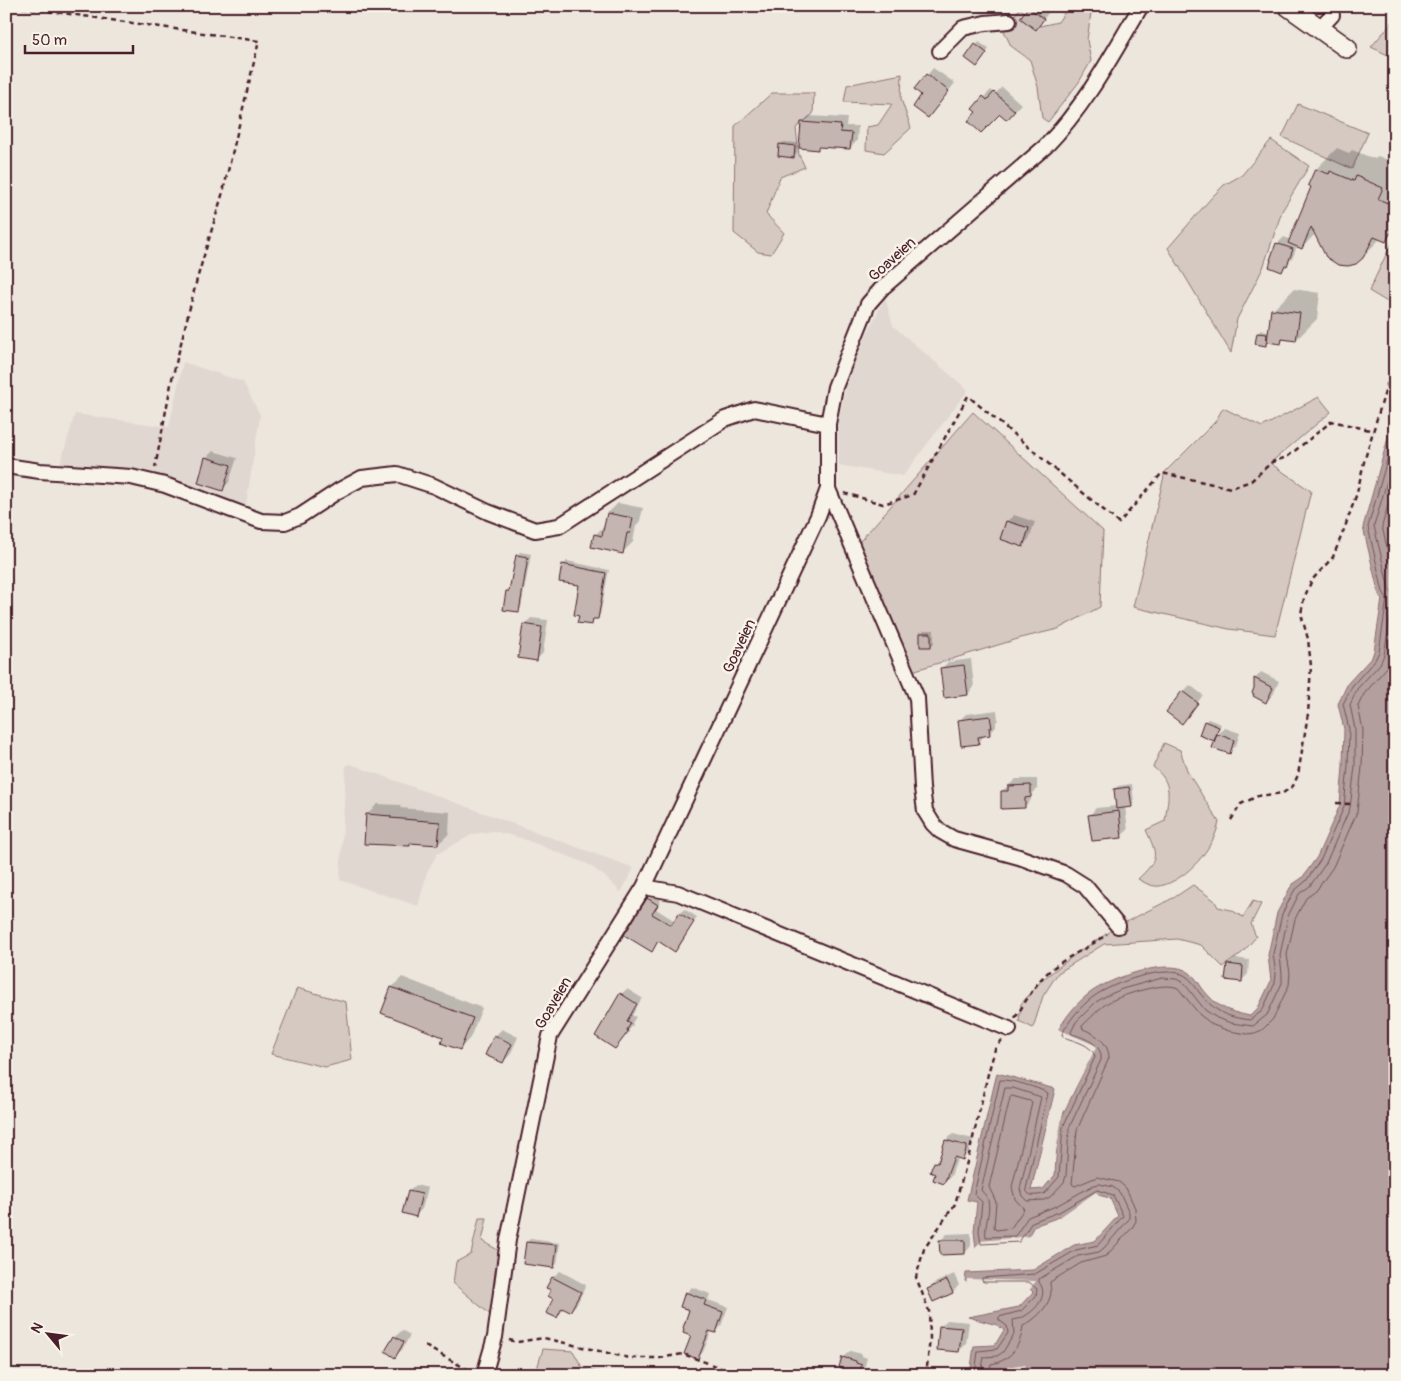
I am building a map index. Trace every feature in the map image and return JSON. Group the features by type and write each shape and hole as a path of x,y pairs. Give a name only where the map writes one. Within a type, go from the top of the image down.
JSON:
{"main road":[{"path":"1288,6 1347,48"}],"street":[{"name":"Goaveien","path":"484,1375 495,1338 502,1238 550,1036 644,887 818,516 828,489 828,424 835,387 868,304 882,288 1046,146 1064,128 1081,105 1141,6"},
{"path":"1319,29 1332,15"},
{"path":"940,52 963,28 985,23 1009,21"},
{"path":"6,466 40,471 131,477 152,482 261,521 285,522 300,516 362,478 397,474 434,486 488,512 536,530 559,526 725,418 754,409 828,424"},
{"path":"828,489 917,698 922,788 925,811 933,824 940,831 954,839 1019,857 1066,874 1085,886 1118,926"},
{"path":"644,887 678,893 1008,1029"}],"path":[{"path":"13,6 259,41 223,192 197,280 172,379 152,482"},
{"path":"1231,820 1241,804 1258,796 1283,793 1293,786 1298,775 1308,714 1312,666 1308,639 1301,614 1304,598 1312,580 1332,557 1345,527 1357,493 1364,462 1395,358"},
{"path":"828,489 883,504 913,496 968,396 1119,523 1162,473 1232,488 1251,482 1272,462 1287,457 1332,421 1374,431"},
{"path":"1336,803 1350,804"},
{"path":"924,1375 930,1338 929,1311 916,1277 924,1249 955,1204 995,1049 1037,983 1054,968 1096,943 1118,926"},
{"path":"495,1338 517,1342 544,1338 629,1358 660,1358 684,1354 740,1375"},
{"path":"425,1346 477,1375"}],"shaded area":[{"path":"1069,6 1084,6 1091,13 1087,40 1091,61 1079,82 1048,122 1042,118 1038,87 1030,60 1011,46 1004,31 1020,8 1040,26 1058,22"},
{"path":"1395,19 1395,55 1390,56 1371,47"},
{"path":"902,74 901,99 911,128 884,153 866,150 867,127 878,125 892,104 844,102 847,85"},
{"path":"772,93 814,93 813,114 796,128 799,155 805,167 780,177 766,214 784,233 771,254 758,252 734,233 735,126"},
{"path":"1298,104 1368,133 1352,169 1282,137"},
{"path":"1271,140 1309,166 1282,211 1263,268 1237,319 1231,353 1168,248 1212,197 1224,185 1242,175"},
{"path":"1395,238 1394,306 1369,291"},
{"path":"885,297 893,326 968,390 903,476 839,465 838,422 850,369"},
{"path":"183,362 243,382 260,415 246,505 143,470 60,465 75,414 169,427"},
{"path":"1319,397 1331,412 1270,463 1311,491 1275,635 1229,629 1133,607 1165,472 1215,422 1223,408 1262,427"},
{"path":"973,412 1103,531 1100,607 1058,629 1021,638 909,672 855,547"},
{"path":"1164,743 1180,750 1188,773 1219,822 1211,842 1198,861 1180,877 1170,883 1157,886 1138,879 1150,867 1154,857 1153,846 1146,830 1165,821 1168,798 1167,785 1160,773 1153,767"},
{"path":"350,764 634,868 621,892 588,864 521,838 493,831 473,834 437,854 427,872 418,906 340,880 346,766"},
{"path":"1193,885 1214,900 1218,907 1231,910 1243,917 1253,901 1261,904 1251,924 1256,937 1243,952 1223,967 1201,945 1177,939 1104,944 1058,973 1043,996 1033,1028 1019,1021 1021,1004 1042,980 1077,953 1122,924 1175,897"},
{"path":"297,988 346,1002 352,1060 325,1067 271,1054"},
{"path":"479,1218 487,1218 482,1241 503,1253 493,1317 453,1283 456,1262 471,1254"},
{"path":"543,1349 573,1351 583,1369 613,1375 535,1375"}],"water":[{"path":"1393,420 1395,420 1395,1375 970,1375 974,1346 995,1345 1004,1330 997,1325 968,1317 1019,1307 1033,1292 1028,1287 975,1287 965,1281 966,1273 1033,1270 1074,1245 1095,1241 1118,1216 1110,1198 1098,1195 1062,1216 1034,1226 1022,1247 976,1250 974,1231 977,1202 967,1200 997,1073 1055,1089 1031,1190 1043,1189 1055,1175 1058,1125 1091,1056 1056,1034 1080,1002 1099,987 1124,976 1154,968 1181,968 1195,978 1217,1004 1234,1012 1250,1016 1258,1008 1271,981 1268,955 1277,913 1290,888 1302,878 1317,857 1340,805 1344,729 1338,704 1348,683 1372,657 1374,651 1382,599 1379,595 1363,527"}],"pier":[{"path":"1058,1029 1097,1046 1063,1111 1051,1181 1046,1181 1052,1174 1056,1125 1088,1056 1081,1051 1055,1042 1054,1033"},
{"path":"1096,1192 1103,1199 1099,1198 1063,1219 1051,1223"},
{"path":"1031,1236 1023,1249 976,1253 973,1251 981,1241"},
{"path":"967,1279 1036,1281 1029,1291 974,1290 966,1285"},
{"path":"1026,1364 1023,1375 968,1375 968,1373"}],"building":[{"path":"1028,7 1044,19 1036,30 1020,18"},
{"path":"975,44 987,53 977,67 965,58"},
{"path":"926,74 949,91 928,118 913,107 921,95 914,89"},
{"path":"994,92 1015,111 1007,120 1000,114 981,133 968,121 976,112 972,109 983,96 987,100"},
{"path":"801,122 841,125 840,132 852,133 850,149 818,147 818,150 799,148"},
{"path":"779,144 795,146 794,158 778,156"},
{"path":"1315,169 1329,174 1330,171 1354,181 1356,176 1383,188 1378,199 1395,206 1395,235 1390,233 1386,242 1374,237 1363,258 1356,264 1348,266 1338,265 1326,257 1311,227 1302,249 1288,243 1311,187 1308,185"},
{"path":"1276,243 1293,249 1287,266 1285,265 1282,272 1269,267"},
{"path":"1271,309 1300,313 1296,341 1282,339 1281,344 1267,342"},
{"path":"1257,333 1267,334 1266,346 1255,344"},
{"path":"205,457 231,465 223,491 198,483"},
{"path":"607,513 633,518 630,533 627,533 623,554 591,547 594,534 602,536"},
{"path":"1006,521 1029,528 1023,547 1000,539"},
{"path":"516,555 528,557 519,612 503,610"},
{"path":"562,564 606,573 598,619 593,619 592,625 577,623 579,616 574,615 579,585 559,582"},
{"path":"523,624 542,627 537,661 518,658"},
{"path":"920,633 931,633 931,647 920,647"},
{"path":"964,665 968,695 944,698 940,668"},
{"path":"1254,678 1273,688 1266,703 1253,696"},
{"path":"1182,691 1198,703 1182,724 1166,712"},
{"path":"990,716 992,728 989,728 990,735 978,737 979,744 961,746 958,720"},
{"path":"1204,721 1219,727 1214,741 1199,735"},
{"path":"1217,734 1234,740 1230,754 1212,748"},
{"path":"1031,785 1031,797 1025,798 1025,808 1001,809 1001,791 1008,791 1008,786"},
{"path":"1129,787 1132,807 1116,809 1114,789"},
{"path":"1119,811 1122,838 1092,841 1088,815"},
{"path":"366,814 440,822 438,845 410,843 410,846 364,844"},
{"path":"647,898 658,905 652,914 671,925 679,913 694,922 675,952 658,941 652,952 624,935"},
{"path":"1227,964 1243,966 1242,982 1225,980"},
{"path":"391,987 473,1018 460,1050 441,1043 443,1037 381,1013"},
{"path":"620,993 637,1004 627,1021 631,1023 627,1030 628,1032 615,1049 595,1036"},
{"path":"494,1035 512,1044 503,1063 485,1055"},
{"path":"945,1140 967,1146 963,1160 954,1157 944,1184 933,1180 935,1174 930,1172 934,1162 938,1163"},
{"path":"408,1191 422,1194 416,1217 402,1213"},
{"path":"939,1240 965,1240 965,1254 940,1255"},
{"path":"526,1242 557,1245 554,1268 523,1264"},
{"path":"552,1277 581,1292 570,1312 562,1308 557,1318 546,1313 553,1299 548,1296 551,1290 546,1288"},
{"path":"947,1280 953,1293 933,1302 927,1289"},
{"path":"685,1292 706,1300 704,1305 723,1312 716,1333 709,1331 698,1359 684,1354 691,1336 683,1333 689,1310 680,1307"},
{"path":"939,1326 962,1328 959,1352 937,1350"},
{"path":"394,1336 404,1342 395,1358 385,1351"},
{"path":"842,1357 862,1365 858,1375 839,1375"}]}
